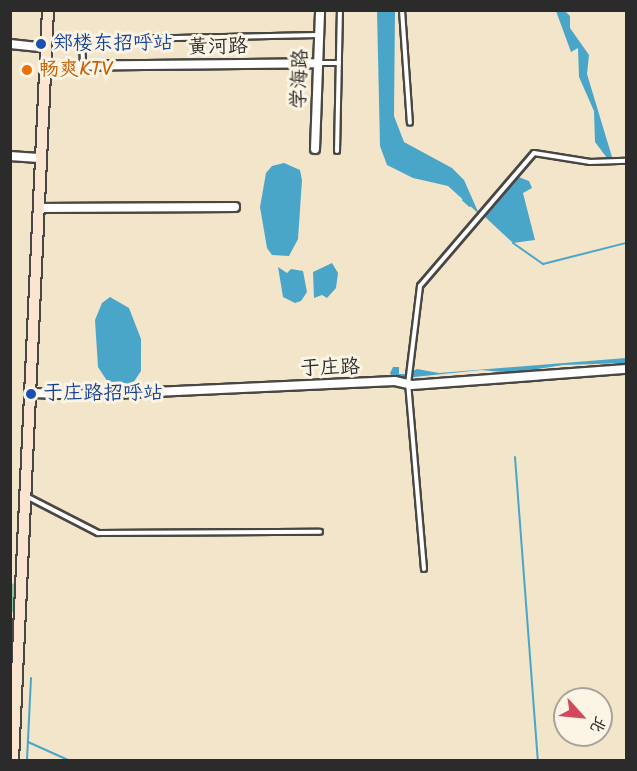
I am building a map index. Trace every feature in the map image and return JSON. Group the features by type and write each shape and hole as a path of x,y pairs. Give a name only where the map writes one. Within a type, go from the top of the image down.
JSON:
{"main road":[{"path":"14,760 16,617 27,496 33,393 48,10"}],"street":[{"name":"学海路","path":"315,149 320,10"},
{"path":"10,44 47,48"},
{"name":"黄河路","path":"46,66 318,63"},
{"path":"10,156 42,158"},
{"path":"40,208 235,207"},
{"name":"于庄路","path":"33,393 148,393 394,381 408,384 627,369"}],"lane":[{"path":"337,151 340,10"},
{"path":"402,10 410,123"},
{"path":"83,66 82,40 319,35"},
{"path":"318,63 339,63"},
{"path":"424,569 408,384 420,286 534,153 590,162 627,161"},
{"path":"27,496 98,533 320,532"}],"green space":[{"path":"16,583 15,612 11,612 11,584"}],"water":[{"path":"377,11 395,11 394,116 404,142 452,168 464,180 479,214 448,186 413,178 387,165 380,146"},
{"path":"556,11 565,11 570,16 570,28 589,55 587,74 612,157 607,158 595,142 594,111 579,77 578,48 571,52"},
{"path":"284,163 300,170 302,180 298,239 289,256 272,255 267,248 260,207 266,173 272,166"},
{"path":"513,175 529,181 532,188 523,193 535,240 513,243 484,216"},
{"path":"332,263 338,273 336,288 327,298 322,295 314,298 313,272"},
{"path":"278,267 287,273 291,269 303,271 307,292 301,301 295,303 283,297"},
{"path":"110,297 129,308 141,339 141,371 131,386 122,388 111,387 98,367 95,320 102,303"},
{"path":"626,358 626,363 563,365 512,373 481,370 405,378 392,377 390,373 393,367 399,367 399,374 406,374 417,369 439,373"}],"waterway":[{"path":"463,200 470,206"},
{"path":"513,243 543,264 626,243"},
{"path":"515,457 538,760"},
{"path":"10,673 13,626"},
{"path":"27,760 31,678"},
{"path":"28,742 68,760"}],"place":[{"name":"郑楼东招呼站","path":"41,44"},
{"name":"畅爽KTV","path":"27,70"},
{"name":"于庄路招呼站","path":"31,394"}]}
